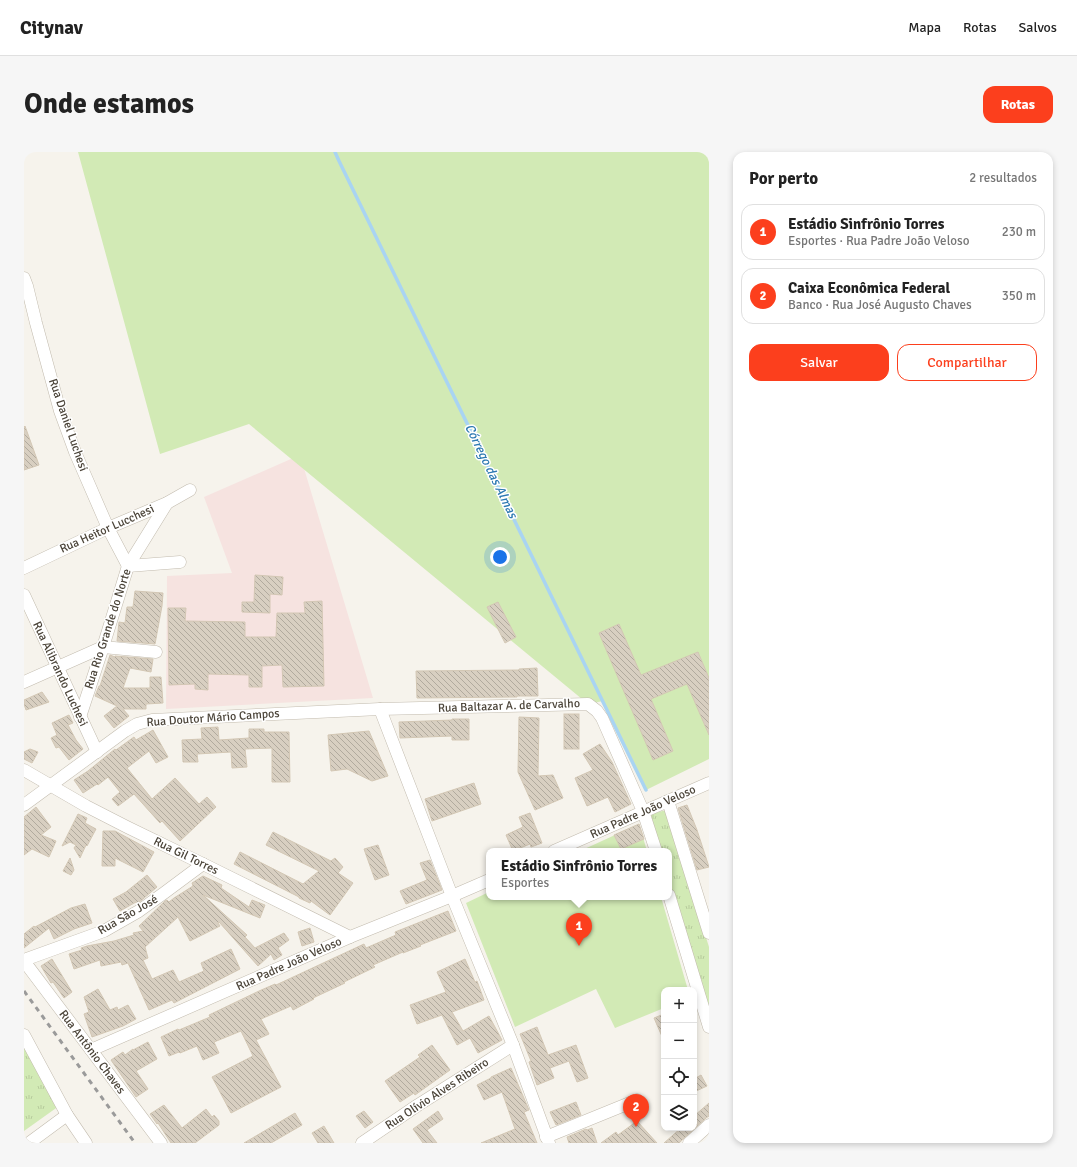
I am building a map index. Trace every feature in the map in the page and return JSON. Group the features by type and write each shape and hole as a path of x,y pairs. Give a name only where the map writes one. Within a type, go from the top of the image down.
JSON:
{"street":[{"name":"Rua Daniel Luchesi","path":"24,278 60,411 75,452 108,528 128,566"},
{"name":"Rua Heitor Lucchesi","path":"24,568 108,528 167,503 190,490"},
{"name":"Rua Rio Grande do Norte","path":"80,716 128,566 167,503"},
{"path":"128,566 180,562"},
{"name":"Rua Alibrando Luchesi","path":"24,595 97,752"},
{"path":"24,682 103,647 156,652"},
{"name":"Rua Baltazar A. de Carvalho","path":"380,709 588,704 597,711 602,718 643,811 655,848"},
{"path":"380,709 452,896 513,1045 547,1140 637,1100"},
{"name":"Rua Doutor Mário Campos","path":"24,805 125,731 137,724 152,720 380,709"},
{"name":"Rua Gil Torres","path":"24,770 120,824 350,937"},
{"name":"Rua Padre João Veloso","path":"561,848 709,783"},
{"path":"668,801 709,933"},
{"name":"Rua São José","path":"24,961 104,931 139,911 203,864"},
{"name":"Rua Padre João Veloso","path":"91,1050 350,937 486,881"},
{"path":"671,900 709,1027"},
{"name":"Rua Antônio Chaves","path":"24,961 161,1143"},
{"path":"24,1035 86,1143"},
{"name":"Rua Olívio Alves Ribeiro","path":"362,1143 418,1105 513,1045"},
{"path":"29,1143 68,1114"},
{"path":"688,1143 709,1125"}],"shaded area":[{"path":"300,455 373,698 166,709 167,576 232,573 204,497"}],"green space":[{"path":"78,152 709,152 709,759 646,790 603,701 588,704 249,424 160,454"},
{"path":"666,810 709,947 709,1011 672,892 672,848 658,848 648,815"},
{"path":"639,824 646,848 587,848"},
{"path":"486,893 486,900 662,900 687,987 661,987 661,1009 615,1028 596,989 515,1027 466,903"},
{"path":"24,1045 59,1106 24,1131"}],"building":[{"path":"25,426 39,465 24,470 24,427"},
{"path":"255,575 283,577 282,595 270,594 270,613 242,612 242,602 254,602"},
{"path":"135,591 163,593 155,644 117,641 119,622 125,623 127,607 133,607"},
{"path":"322,601 324,686 283,687 282,665 262,666 262,687 249,687 249,675 208,674 208,690 195,689 195,684 169,685 168,608 186,608 185,621 245,622 245,637 276,637 277,613 305,613 304,602"},
{"path":"498,602 516,637 505,643 487,607"},
{"path":"619,624 641,675 698,652 709,678 709,735 687,684 651,699 673,751 653,760 599,633"},
{"path":"110,655 115,657 153,659 151,672 130,668 123,688 150,688 150,677 161,677 163,703 146,704 146,709 123,709 129,716 114,728 104,716 117,706 95,696 100,686"},
{"path":"537,668 538,696 417,698 416,671 519,670"},
{"path":"42,692 49,702 26,710 24,700"},
{"path":"564,714 579,714 579,749 564,749"},
{"path":"69,715 73,723 68,725 83,749 69,760 59,747 56,748 51,738 57,735 52,723"},
{"path":"519,717 539,718 538,776 553,775 563,798 535,810 518,772"},
{"path":"469,719 469,740 452,740 452,736 400,738 399,722"},
{"path":"218,727 219,740 249,738 249,729 264,729 264,732 289,732 290,782 272,782 272,748 245,749 247,767 232,768 231,752 197,754 198,762 183,762 182,740 202,739 201,728"},
{"path":"153,730 168,757 156,763 149,751 127,768 152,799 175,778 199,804 207,797 216,807 180,841 162,821 160,823 134,794 118,806 112,799 120,792 108,777 98,785 97,784 83,793 74,780 88,771 115,749 116,750 134,737 136,740"},
{"path":"369,731 388,776 372,781 347,769 331,771 328,735"},
{"path":"600,744 612,762 631,804 615,812 608,797 587,806 575,778 593,770 583,754"},
{"path":"30,749 38,752 32,763 24,759 24,752"},
{"path":"474,783 481,804 432,821 425,799"},
{"path":"687,805 709,867 697,870 678,808"},
{"path":"36,807 51,827 41,835 56,841 49,857 32,849 24,855 24,817"},
{"path":"530,813 542,843 531,847 530,844 520,848 512,848 506,835 523,827 519,817"},
{"path":"78,814 87,818 85,823 96,829 80,858 74,848 76,845 70,842 62,846"},
{"path":"639,824 644,839 620,848 614,835"},
{"path":"103,831 115,831 154,852 143,872 115,858 115,866 102,866"},
{"path":"273,832 331,861 335,858 343,867 338,873 353,883 330,915 311,901 310,903 299,898 234,864 240,852 303,884 319,871 266,845"},
{"path":"378,845 389,875 375,880 364,849"},
{"path":"70,858 74,870 71,875 63,871"},
{"path":"430,860 442,890 406,904 400,891 427,880 420,863"},
{"path":"147,875 157,887 137,904 136,902 120,911 113,899 126,892"},
{"path":"203,876 222,885 221,888 249,907 252,900 265,905 260,918 203,895 247,935 245,937 255,948 284,933 289,940 278,948 282,955 274,960 271,954 258,966 219,922 218,923 220,926 190,941 178,917 145,947 148,958 143,960 152,979 173,970 179,982 204,971 201,963 231,949 240,969 174,1003 172,1000 149,1010 128,963 122,965 121,962 101,966 100,960 74,969 69,954 82,950 81,948 87,946 114,941 134,935 133,933 143,931 139,926 165,901 167,900 169,902 193,886 192,883"},
{"path":"85,904 92,923 74,929 54,939 49,928 24,948 24,934 34,926 35,927 71,908"},
{"path":"448,911 456,931 373,965 375,967 313,998 314,999 293,1010 291,1006 261,1019 269,1034 256,1040 281,1087 231,1113 212,1077 253,1056 241,1031 214,1042 219,1053 203,1060 197,1046 169,1056 161,1037 210,1017 209,1015 259,991 275,984 276,985 364,944 366,948 396,935 395,932"},
{"path":"310,928 314,942 302,946 298,932"},
{"path":"52,959 72,992 64,998 53,982 51,983 41,966"},
{"path":"465,959 475,982 477,981 484,1000 452,1012 463,1031 489,1016 502,1040 478,1053 470,1038 457,1045 442,1015 417,1024 410,1005 446,992 437,972"},
{"path":"98,989 110,1010 117,1007 118,1010 128,1005 136,1019 123,1026 92,1037 84,1014 89,1012 84,997"},
{"path":"661,1015 661,1034 654,1018"},
{"path":"537,1027 548,1055 576,1045 588,1078 577,1082 569,1061 550,1068 554,1078 537,1085 529,1062 531,1061 520,1034"},
{"path":"148,1042 157,1059 136,1071 148,1089 136,1097 111,1060 123,1052 125,1055 133,1049"},
{"path":"432,1045 450,1070 415,1095 414,1093 400,1102 385,1081 420,1057 418,1055"},
{"path":"511,1068 529,1110 524,1112 537,1143 481,1143 515,1129 502,1092 484,1100 477,1085"},
{"path":"701,1075 707,1086 697,1091 697,1077"},
{"path":"576,1102 581,1115 556,1125 550,1112"},
{"path":"709,1103 709,1116 697,1126 697,1113"},
{"path":"164,1105 182,1128 206,1109 212,1117 214,1115 219,1121 219,1125 195,1143 171,1143 158,1123 157,1124 150,1114"},
{"path":"364,1111 373,1122 365,1128 356,1116"},
{"path":"438,1111 443,1119 427,1130 437,1143 423,1143 413,1129"},
{"path":"295,1113 302,1125 271,1143 244,1143"},
{"path":"637,1121 657,1143 601,1143 616,1132 618,1135"},
{"path":"324,1126 334,1143 318,1143 312,1133"},
{"path":"592,1128 597,1143 569,1143 567,1137"},
{"path":"678,1131 692,1131 679,1143 664,1143"}],"waterway":[{"name":"Córrego das Almas","path":"335,152 646,790"}],"railway":[{"path":"24,991 135,1143"}],"place":[{"name":"Estádio Sinfrônio Torres","path":"579,946"},
{"name":"Caixa Econômica Federal","path":"636,1127"}]}
